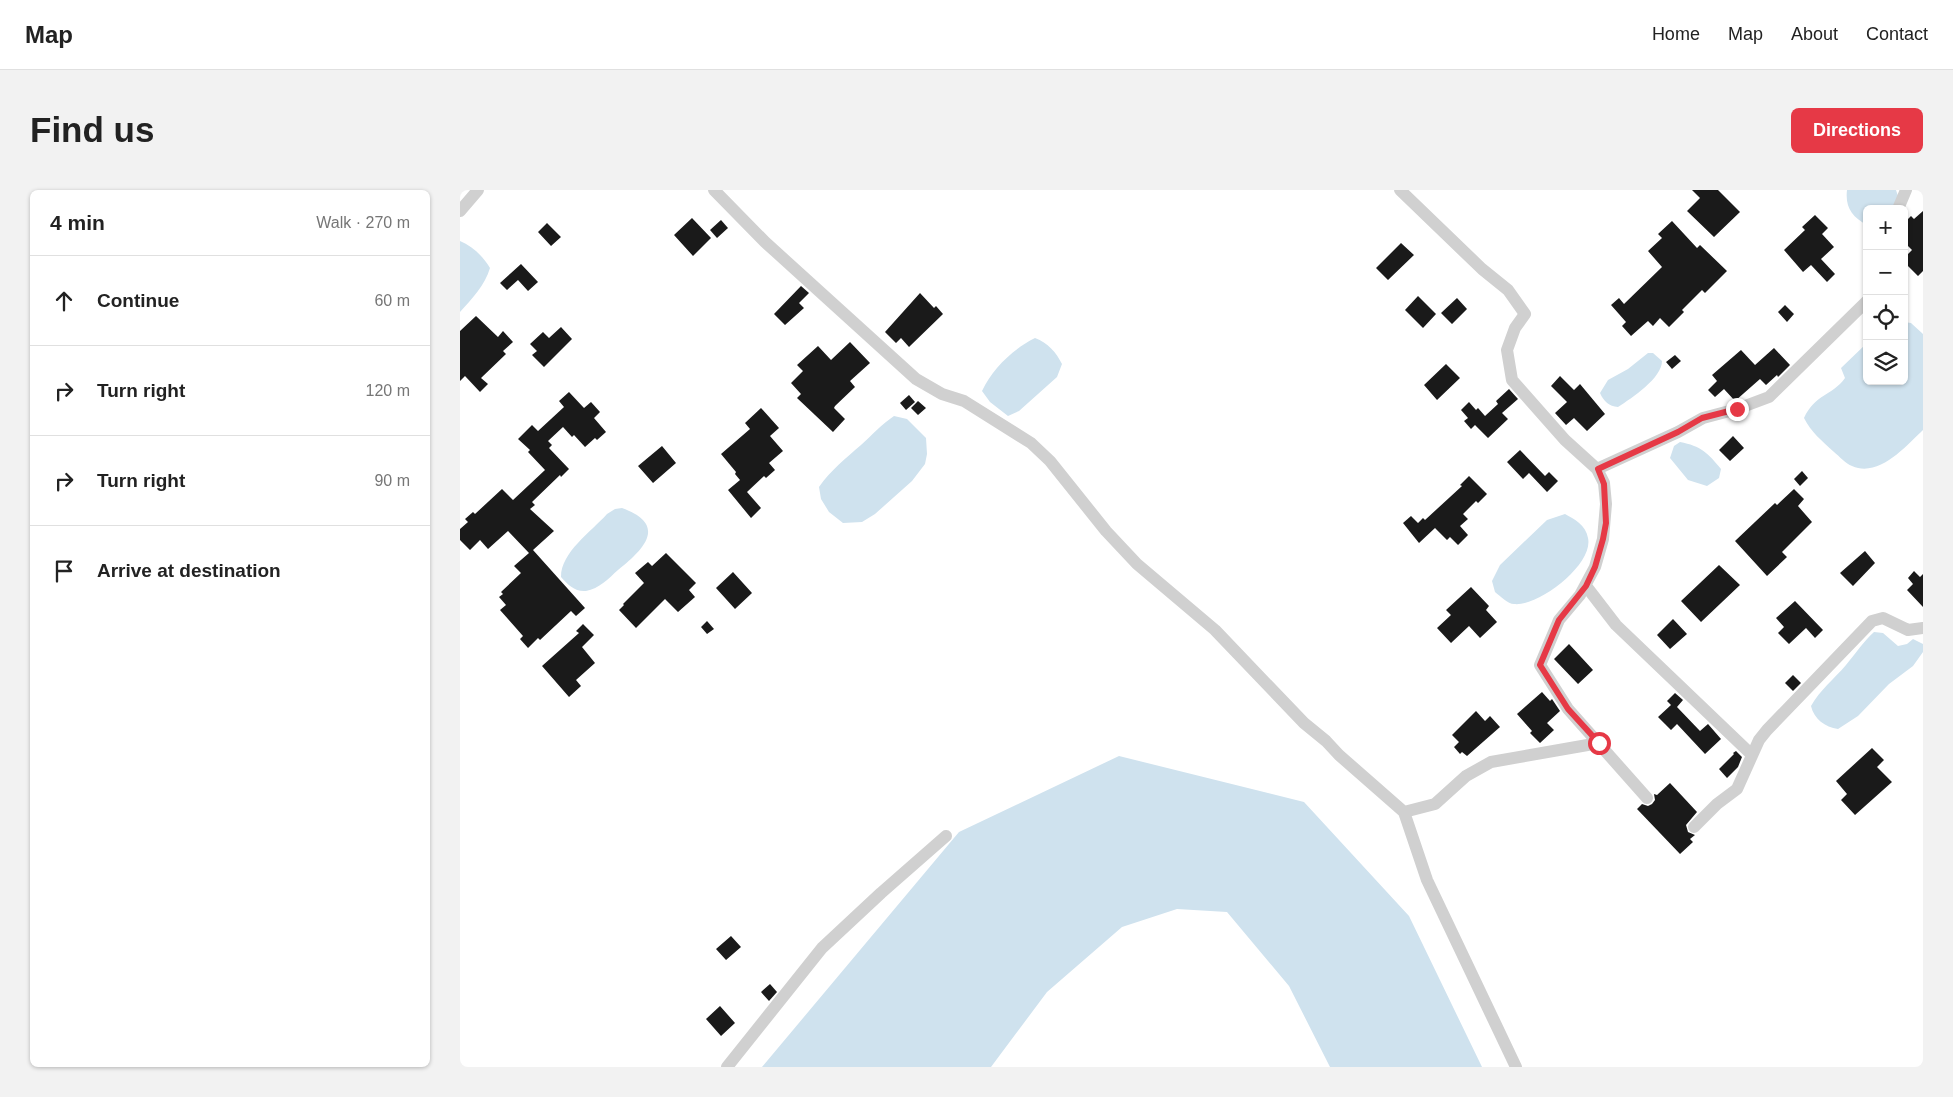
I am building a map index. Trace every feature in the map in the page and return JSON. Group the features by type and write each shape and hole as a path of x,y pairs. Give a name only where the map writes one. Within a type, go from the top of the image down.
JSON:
{"street":[{"path":"460,211 478,190"},
{"path":"714,190 765,242 916,379 942,394 964,401 1031,443 1050,461 1106,530 1137,564 1215,630 1304,723 1404,812 1427,880 1516,1067"},
{"path":"1400,190 1482,268 1508,290 1525,314 1515,328 1507,350 1512,380 1565,440 1598,469 1604,484 1606,523 1595,567 1586,586 1559,620 1540,665 1568,709 1647,798"},
{"path":"1900,205 1906,190"},
{"path":"1598,469 1678,432 1702,418 1737,409 1769,397 1863,305"},
{"path":"1586,586 1616,625 1752,755"},
{"path":"1694,827 1717,804 1737,789 1759,740 1767,730 1872,621 1883,618 1908,630 1923,628"},
{"path":"1404,812 1435,804 1466,776 1491,762 1599,743"},
{"path":"727,1067 822,948 880,893 946,836"}],"water":[{"path":"1847,190 1896,190 1898,196 1895,205 1863,205 1863,223 1857,219 1851,211 1848,206"},
{"path":"460,241 477,252 490,268 481,286 460,312"},
{"path":"1908,323 1923,334 1923,430 1900,452 1872,468 1862,469 1845,462 1821,440 1804,418 1813,404 1840,384 1845,378 1841,368 1863,347 1863,385 1908,385"},
{"path":"1035,338 1051,348 1062,364 1057,377 1019,411 1008,416 990,402 982,391 1004,360"},
{"path":"1648,353 1653,353 1662,361 1661,367 1652,381 1618,407 1607,403 1600,393 1608,380 1628,369"},
{"path":"894,416 907,419 926,438 927,454 925,464 912,481 875,514 862,522 843,523 829,512 821,499 819,487 839,464"},
{"path":"1680,442 1699,448 1708,454 1721,469 1719,478 1707,486 1688,480 1670,458 1674,446"},
{"path":"622,508 645,522 648,530 643,546 607,580 591,590 578,590 566,583 561,577 562,568 571,551 607,514 615,509"},
{"path":"1565,514 1585,529 1588,538 1588,548 1574,571 1550,591 1537,599 1525,603 1512,604 1495,592 1492,581 1500,565 1547,520"},
{"path":"1874,632 1883,633 1898,646 1907,644 1913,639 1923,644 1923,652 1913,666 1889,684 1858,716 1838,729 1825,724 1817,718 1811,706"},
{"path":"1119,756 1304,802 1409,916 1482,1067 1330,1067 1289,986 1227,912 1177,909 1122,927 1047,992 991,1067 762,1067 959,832"}],"building":[{"path":"1692,190 1718,190 1740,212 1714,237 1687,211 1700,198"},
{"path":"1923,211 1923,271 1918,276 1908,266 1908,254 1912,250 1908,246 1908,219 1911,216 1914,219"},
{"path":"1815,215 1828,228 1822,234 1834,247 1821,259 1835,274 1827,282 1811,265 1803,272 1784,250 1805,230 1802,227"},
{"path":"692,218 711,238 693,256 674,235"},
{"path":"721,220 728,228 717,238 710,230"},
{"path":"1672,221 1697,248 1700,245 1727,271 1705,293 1702,290 1682,310 1684,312 1669,327 1660,318 1653,326 1648,321 1631,336 1622,326 1626,322 1611,305 1619,298 1624,304 1662,267 1648,251 1662,238 1658,234"},
{"path":"547,223 561,237 551,246 538,232"},
{"path":"1401,243 1414,255 1388,280 1376,268"},
{"path":"521,264 538,282 528,291 518,280 507,290 500,283"},
{"path":"801,286 809,293 799,303 804,308 785,325 774,314"},
{"path":"920,293 934,308 936,306 943,314 909,347 901,338 896,343 885,332"},
{"path":"1418,296 1436,314 1423,328 1405,310"},
{"path":"1457,298 1467,309 1452,324 1441,313"},
{"path":"1785,305 1794,314 1787,322 1778,312"},
{"path":"476,316 498,337 503,331 513,342 503,351 506,354 481,378 488,384 480,392 465,376 460,381 460,331"},
{"path":"561,327 572,339 544,367 532,355 537,351 530,344 543,332 549,338"},
{"path":"850,342 870,363 850,381 855,387 835,406 834,408 845,419 833,432 797,398 801,394 791,383 803,371 797,365 818,346 831,360"},
{"path":"1774,348 1790,365 1778,377 1777,375 1766,385 1760,379 1735,401 1724,389 1715,397 1708,390 1717,381 1712,375 1741,350 1755,365"},
{"path":"1675,355 1681,361 1672,369 1666,362"},
{"path":"1446,364 1460,378 1437,400 1424,385"},
{"path":"1560,376 1574,390 1580,384 1605,414 1587,431 1574,418 1566,425 1555,413 1567,402 1551,386"},
{"path":"1509,389 1518,399 1502,413 1508,419 1488,438 1475,425 1471,429 1464,421 1468,418 1461,410 1469,402 1485,416 1498,404 1496,401"},
{"path":"569,392 584,408 591,402 600,412 594,418 606,432 597,440 595,438 585,447 563,427 548,441 552,445 549,448 569,469 561,477 560,475 532,502 535,505 530,509 554,531 533,550 585,608 576,616 571,611 540,640 538,638 528,648 520,639 523,636 500,610 506,605 499,597 503,594 501,592 521,573 514,566 529,553 508,531 488,549 480,540 470,550 460,540 460,529 468,522 465,519 473,512 475,514 502,489 513,500 545,470 528,452 530,450 518,439 532,425 538,431 564,407 559,401"},
{"path":"909,395 915,402 906,410 900,403"},
{"path":"918,401 926,408 918,415 911,408"},
{"path":"761,408 779,428 770,436 783,451 769,463 775,470 766,478 764,476 747,492 761,508 751,518 728,490 740,480 721,454 750,429 745,423"},
{"path":"1733,436 1744,448 1730,461 1719,450"},
{"path":"662,446 676,463 653,483 638,466"},
{"path":"1520,450 1545,476 1549,472 1558,481 1547,492 1529,473 1523,479 1507,462"},
{"path":"1802,471 1808,478 1800,486 1794,479"},
{"path":"1469,476 1487,494 1478,503 1476,501 1463,514 1468,519 1460,526 1468,535 1458,545 1450,537 1447,540 1435,528 1419,543 1403,523 1411,516 1418,523 1423,518 1425,520 1462,486 1460,485"},
{"path":"1794,489 1804,499 1798,506 1812,522 1782,552 1787,557 1767,576 1735,541 1775,503 1777,505"},
{"path":"1865,551 1875,563 1853,586 1840,573"},
{"path":"666,553 696,583 689,590 695,597 678,612 665,599 636,628 619,610 644,583 635,573 648,562 652,566"},
{"path":"1719,565 1740,585 1701,622 1681,601"},
{"path":"1914,571 1920,577 1923,574 1923,607 1907,590 1913,584 1908,578"},
{"path":"733,572 752,593 735,609 716,588"},
{"path":"1471,587 1489,606 1486,610 1497,622 1480,638 1469,626 1451,643 1437,628 1451,615 1446,610"},
{"path":"1795,601 1823,630 1815,638 1806,628 1789,644 1778,633 1784,627 1776,618"},
{"path":"1673,619 1687,634 1670,649 1657,635"},
{"path":"707,621 714,629 707,634 701,627"},
{"path":"583,624 594,635 582,647 595,663 576,680 581,686 569,697 542,666 579,633 576,631"},
{"path":"1569,644 1593,670 1578,684 1554,659"},
{"path":"1793,675 1801,683 1793,691 1785,683"},
{"path":"1542,692 1550,701 1552,699 1560,711 1547,723 1554,730 1540,743 1530,733 1532,731 1517,714"},
{"path":"1675,693 1683,700 1677,707 1700,731 1708,724 1721,739 1705,754 1677,724 1671,730 1658,717 1671,705 1667,701"},
{"path":"1476,711 1485,721 1490,716 1500,727 1467,756 1462,752 1460,754 1454,747 1459,742 1452,735"},
{"path":"1872,748 1884,760 1877,767 1892,782 1855,815 1841,800 1847,794 1836,781"},
{"path":"1736,751 1742,757 1738,767 1727,778 1719,769"},
{"path":"1670,783 1697,812 1686,825 1688,832 1695,835 1690,839 1693,842 1680,854 1637,809 1642,804 1648,806 1652,804 1655,800 1654,794 1657,795"},
{"path":"731,936 741,947 726,960 716,949"},
{"path":"770,984 777,992 769,1001 761,992"},
{"path":"720,1006 735,1023 721,1036 706,1019"}],"route":[{"path":"1599,743 1568,709 1540,665 1559,620 1580,595 1595,567 1606,523 1604,484 1598,469 1617,462 1702,418 1737,409"}]}
